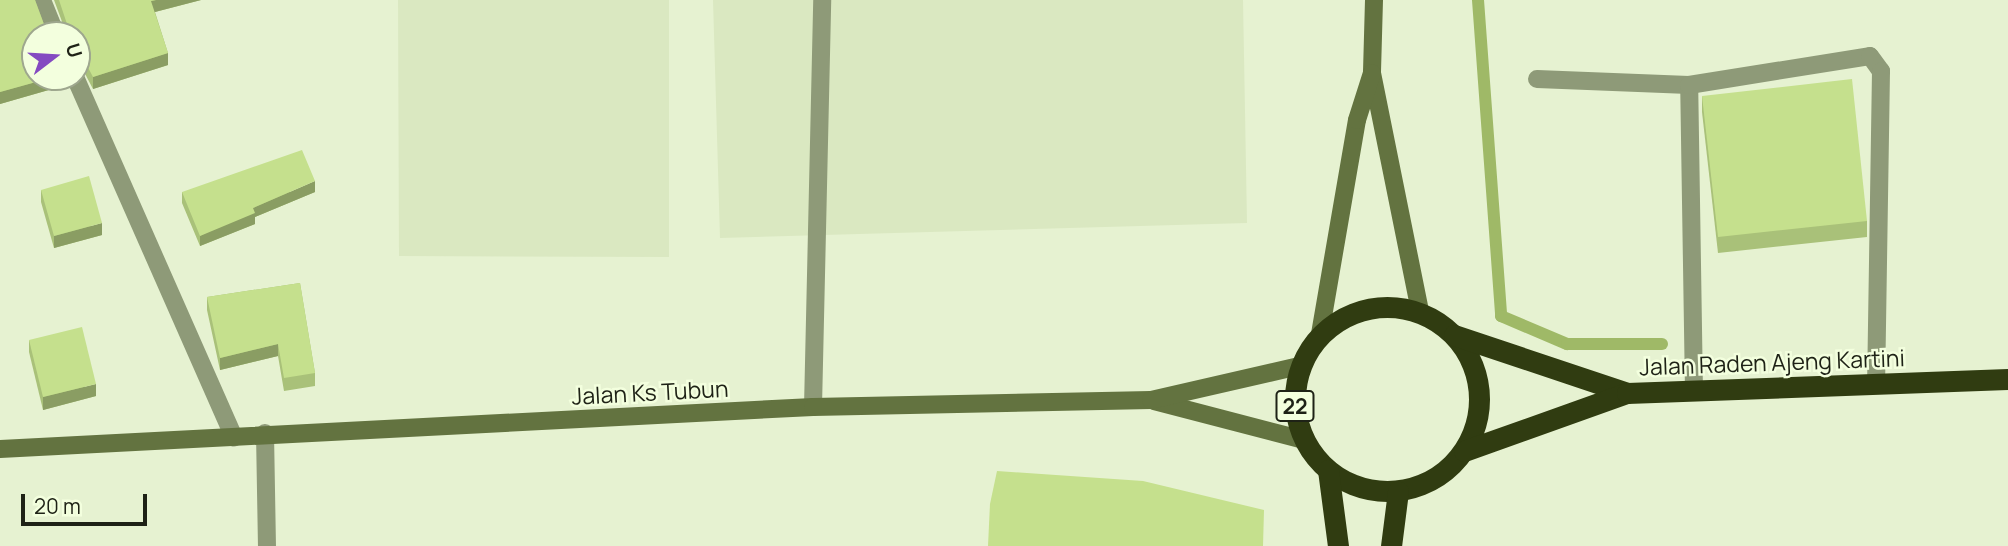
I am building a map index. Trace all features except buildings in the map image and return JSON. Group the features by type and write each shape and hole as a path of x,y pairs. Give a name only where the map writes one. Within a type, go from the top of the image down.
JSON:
{"highway":[{"name":"22","path":"1454,335 1472,361 1479,391 1464,451 1434,479 1398,491 1361,488 1328,470 1304,440 1295,404 1300,366 1320,334 1349,313 1385,306 1420,312 1454,335 1627,393"},
{"name":"Jalan Raden Ajeng Kartini","path":"1464,451 1627,393 2008,379"},
{"path":"1328,470 1338,546"},
{"path":"1391,546 1398,491"}],"main road":[{"path":"1320,334 1345,181 1372,74 1374,0"},
{"path":"1372,74 1420,312"},
{"name":"Jalan Ks Tubun","path":"0,449 234,437 265,433 813,407 1151,400 1300,366"},
{"path":"1151,400 1304,440"}],"street":[{"path":"42,0 50,21"},
{"path":"813,407 822,0"},
{"path":"1538,79 1689,85 1870,56 1877,61 1882,230 1876,385"},
{"path":"1689,85 1694,392"},
{"path":"81,91 234,437"},
{"path":"265,433 265,546"}],"shaded area":[{"path":"398,0 669,0 669,257 399,256"},
{"path":"713,0 1243,0 1247,223 720,238"}],"waterway":[{"path":"1478,0 1501,316 1567,344 1662,344"}]}
